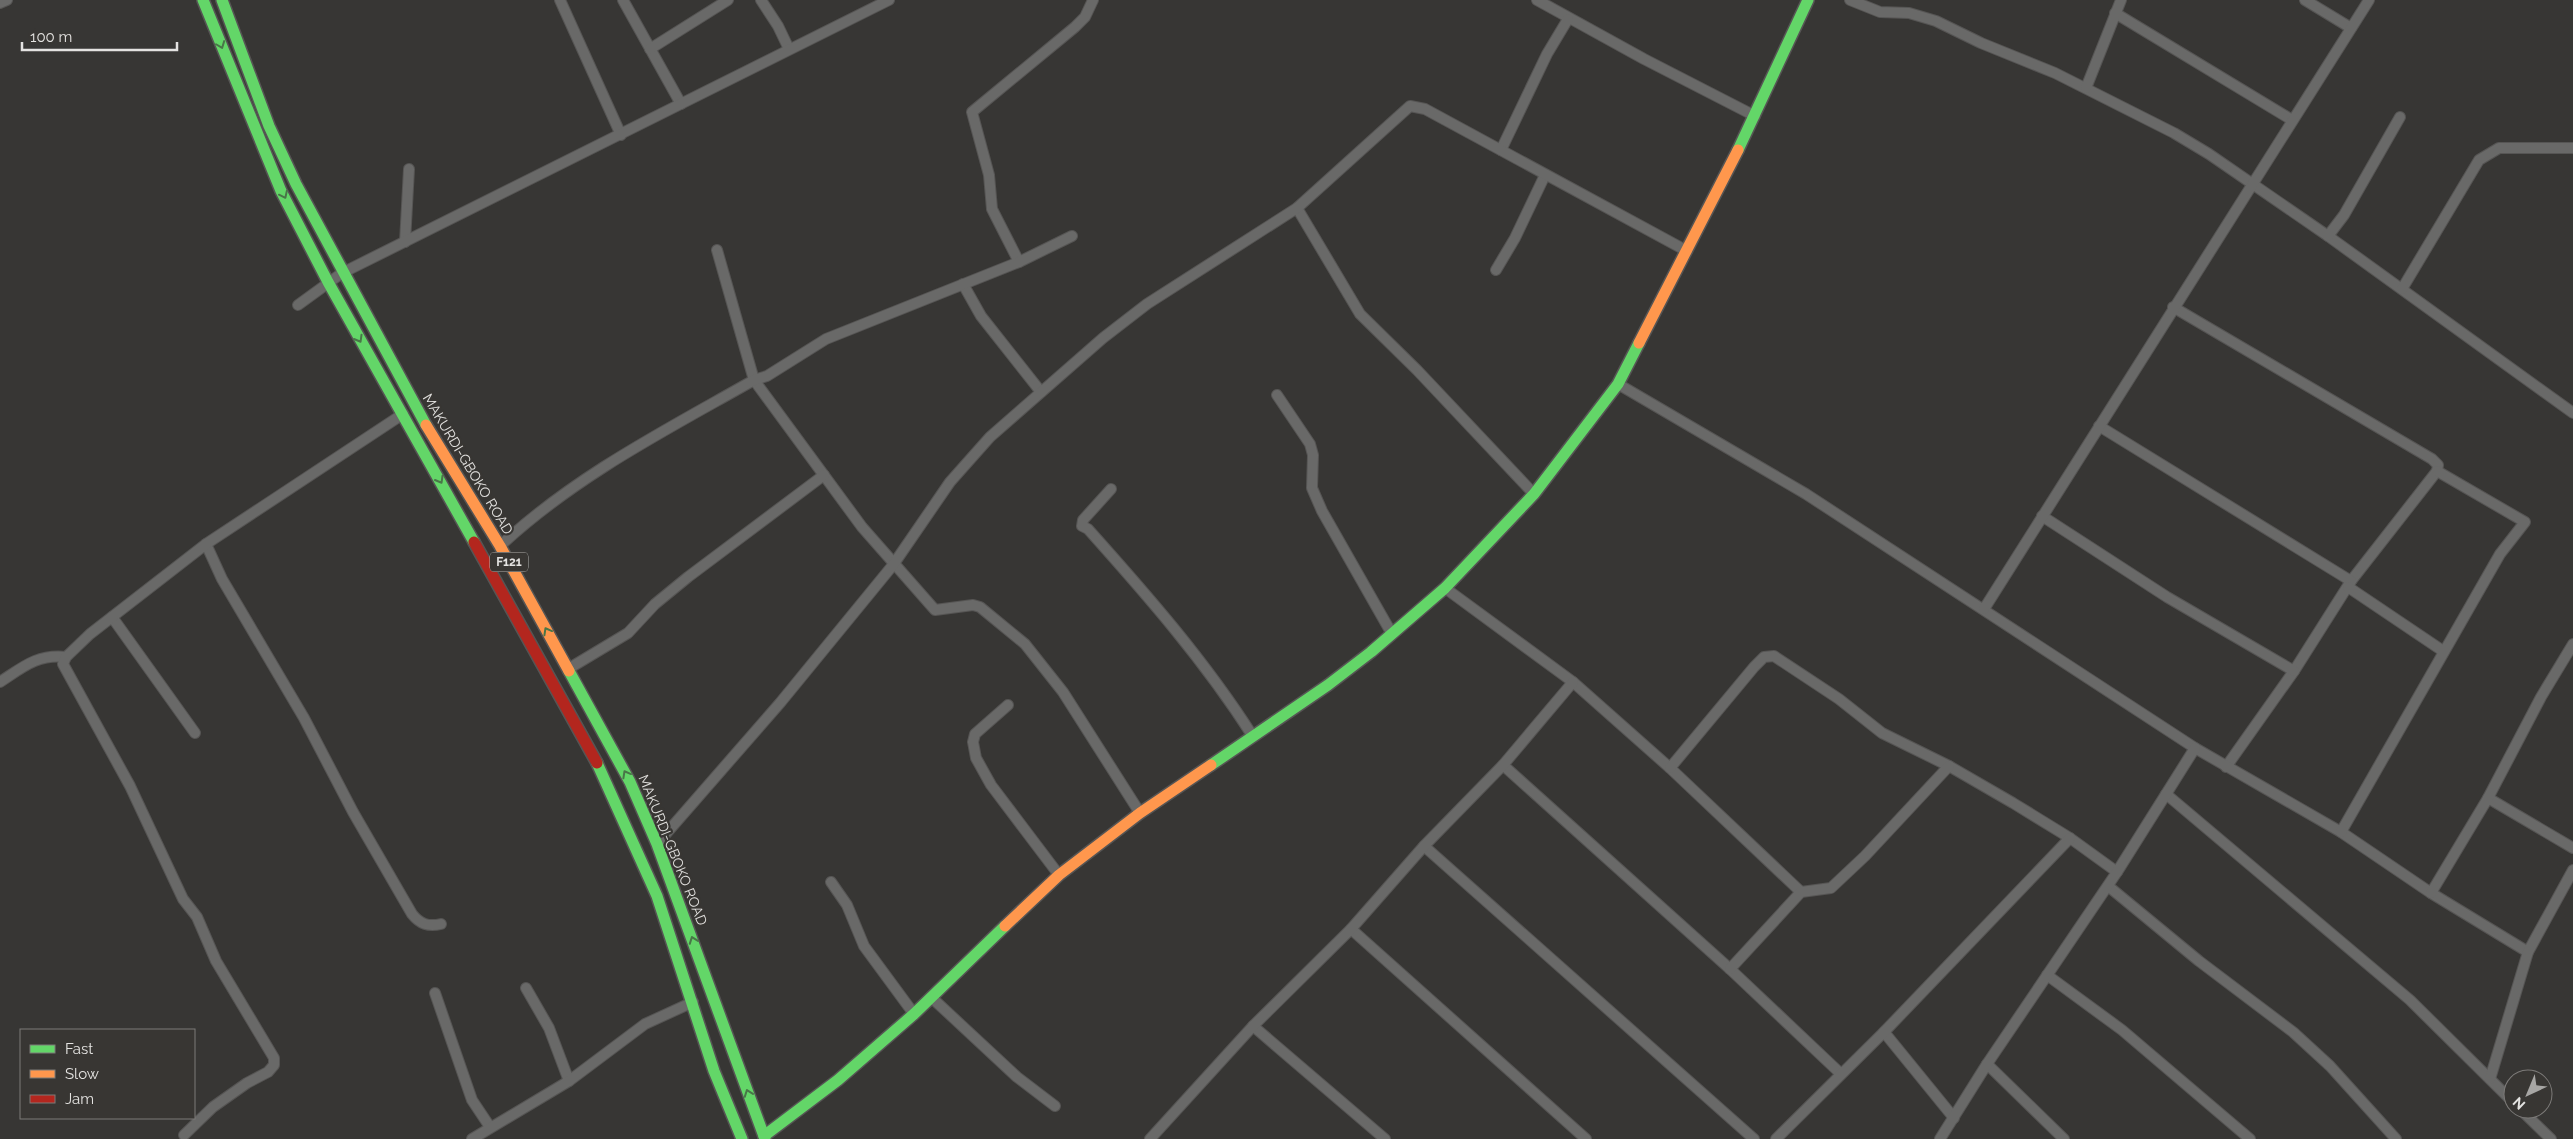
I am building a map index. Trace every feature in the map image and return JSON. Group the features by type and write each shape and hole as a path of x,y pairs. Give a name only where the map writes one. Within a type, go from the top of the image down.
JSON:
{"main road":[{"name":"F121","path":"203,0 274,175 328,282 604,775 658,896 694,1002 714,1071 742,1139"},
{"name":"MAKURDI-GBOKO ROAD","path":"222,0 268,126 342,272 432,437 500,546 630,782 657,844 764,1138"},
{"path":"764,1138 838,1080 914,1014 1059,875 1140,813 1328,685 1392,634 1445,588 1534,494 1618,384 1755,116 1808,0"}],"street":[{"path":"0,3 7,0"},
{"path":"560,0 621,135"},
{"path":"622,0 681,104"},
{"path":"650,49 728,0"},
{"path":"761,0 778,26 789,49"},
{"path":"298,305 342,272 621,135 889,0"},
{"path":"1019,262 992,209 989,175 972,112 1075,27 1085,17 1093,0"},
{"path":"1537,0 1568,19 1755,116"},
{"path":"1850,0 1880,12 1909,13 1936,21 1981,43 2037,65 2086,88 2174,133 2209,154 2328,236 2573,413"},
{"path":"2086,88 2121,0"},
{"path":"2305,0 2352,28"},
{"path":"1984,609 2369,0"},
{"path":"2115,14 2292,120"},
{"path":"1501,150 1547,54 1568,19"},
{"path":"657,844 768,717 893,565 950,482 990,437 1040,392 1146,304 1298,208 1410,106 1424,110 1501,150 1687,252"},
{"path":"2328,236 2344,215 2400,117"},
{"path":"2402,288 2479,160 2499,148 2573,148"},
{"path":"405,242 409,169"},
{"path":"1496,270 1515,238 1545,175"},
{"path":"1298,208 1360,314 1418,370 1534,494"},
{"path":"500,546 560,495 610,462 754,380 767,376 826,339 1019,262 1072,236"},
{"path":"717,250 754,380 824,475 893,565 935,610 974,605 980,607 1026,644 1068,699 1108,766 1140,813"},
{"path":"963,284 981,316 1040,392"},
{"path":"2173,308 2432,459 2438,465 2437,471 2350,584 2294,672 2226,767"},
{"path":"1618,384 1806,494 2195,748 2341,832 2431,893 2528,952"},
{"path":"1276,395 1310,444 1314,455 1312,488 1322,511 1392,634"},
{"path":"184,1135 214,1108 247,1083 268,1072 274,1065 274,1058 216,961 197,918 183,900 130,786 63,664 66,657 112,617 206,544 402,414"},
{"path":"2099,426 2350,584 2443,652"},
{"path":"2341,832 2500,554 2525,522 2437,471"},
{"path":"568,669 628,633 655,604 688,577 824,475"},
{"path":"1111,489 1083,520 1082,526 1088,529 1173,624 1226,694 1252,735"},
{"path":"2042,516 2167,597 2294,672"},
{"path":"206,544 222,579 304,718 353,812 412,914 422,923 431,925 441,924"},
{"path":"1445,588 1573,682 1670,768 1801,892"},
{"path":"112,617 195,733"},
{"path":"2431,893 2488,798 2541,697 2573,644"},
{"path":"0,682 27,664 48,655 66,657"},
{"path":"1670,768 1754,666 1764,657 1770,656 1790,665 1839,699 1882,734 1949,766 2070,838 2117,872"},
{"path":"1150,1139 1253,1026 1351,929 1424,846 1503,765 1573,682"},
{"path":"1008,705 975,734 973,742 976,758 991,785 1059,875"},
{"path":"1940,1139 1987,1064 2108,886 2195,748"},
{"path":"1503,765 1730,969 1840,1073"},
{"path":"1730,969 1801,892 1831,888 1865,856 1949,766"},
{"path":"2166,794 2410,1000 2503,1092"},
{"path":"2488,798 2573,848"},
{"path":"1776,1139 1840,1073 1884,1032 2070,838"},
{"path":"1424,846 1754,1139"},
{"path":"2490,1079 2528,952 2573,870"},
{"path":"831,882 847,905 864,946 914,1014"},
{"path":"2108,886 2199,961 2293,1032 2330,1066 2396,1139"},
{"path":"1351,929 1586,1139"},
{"path":"2047,975 2122,1030 2250,1139"},
{"path":"526,988 549,1028 569,1081"},
{"path":"435,994 472,1100 490,1127"},
{"path":"931,997 1018,1077 1056,1106"},
{"path":"472,1139 569,1081 645,1024 694,1002"},
{"path":"1253,1026 1386,1139"},
{"path":"1884,1032 1954,1118"},
{"path":"1987,1064 2064,1139"},
{"path":"2530,1119 2550,1139"}],"traffic: fast":[{"path":"203,0 281,191 328,282 474,542"},
{"path":"222,0 269,126 296,184 426,425"},
{"path":"1738,150 1808,0"},
{"path":"1211,765 1328,685 1371,652 1445,588 1534,494 1618,384 1639,343"},
{"path":"569,671 630,782 657,844 765,1139"},
{"path":"597,763 657,896 714,1071 742,1139"},
{"path":"764,1136 838,1080 914,1014 1005,926"}],"traffic: slow":[{"path":"1639,343 1738,150"},
{"path":"426,425 500,546 569,671"},
{"path":"1005,926 1059,875 1140,813 1211,765"}],"traffic: jam":[{"path":"474,542 597,763"}]}
